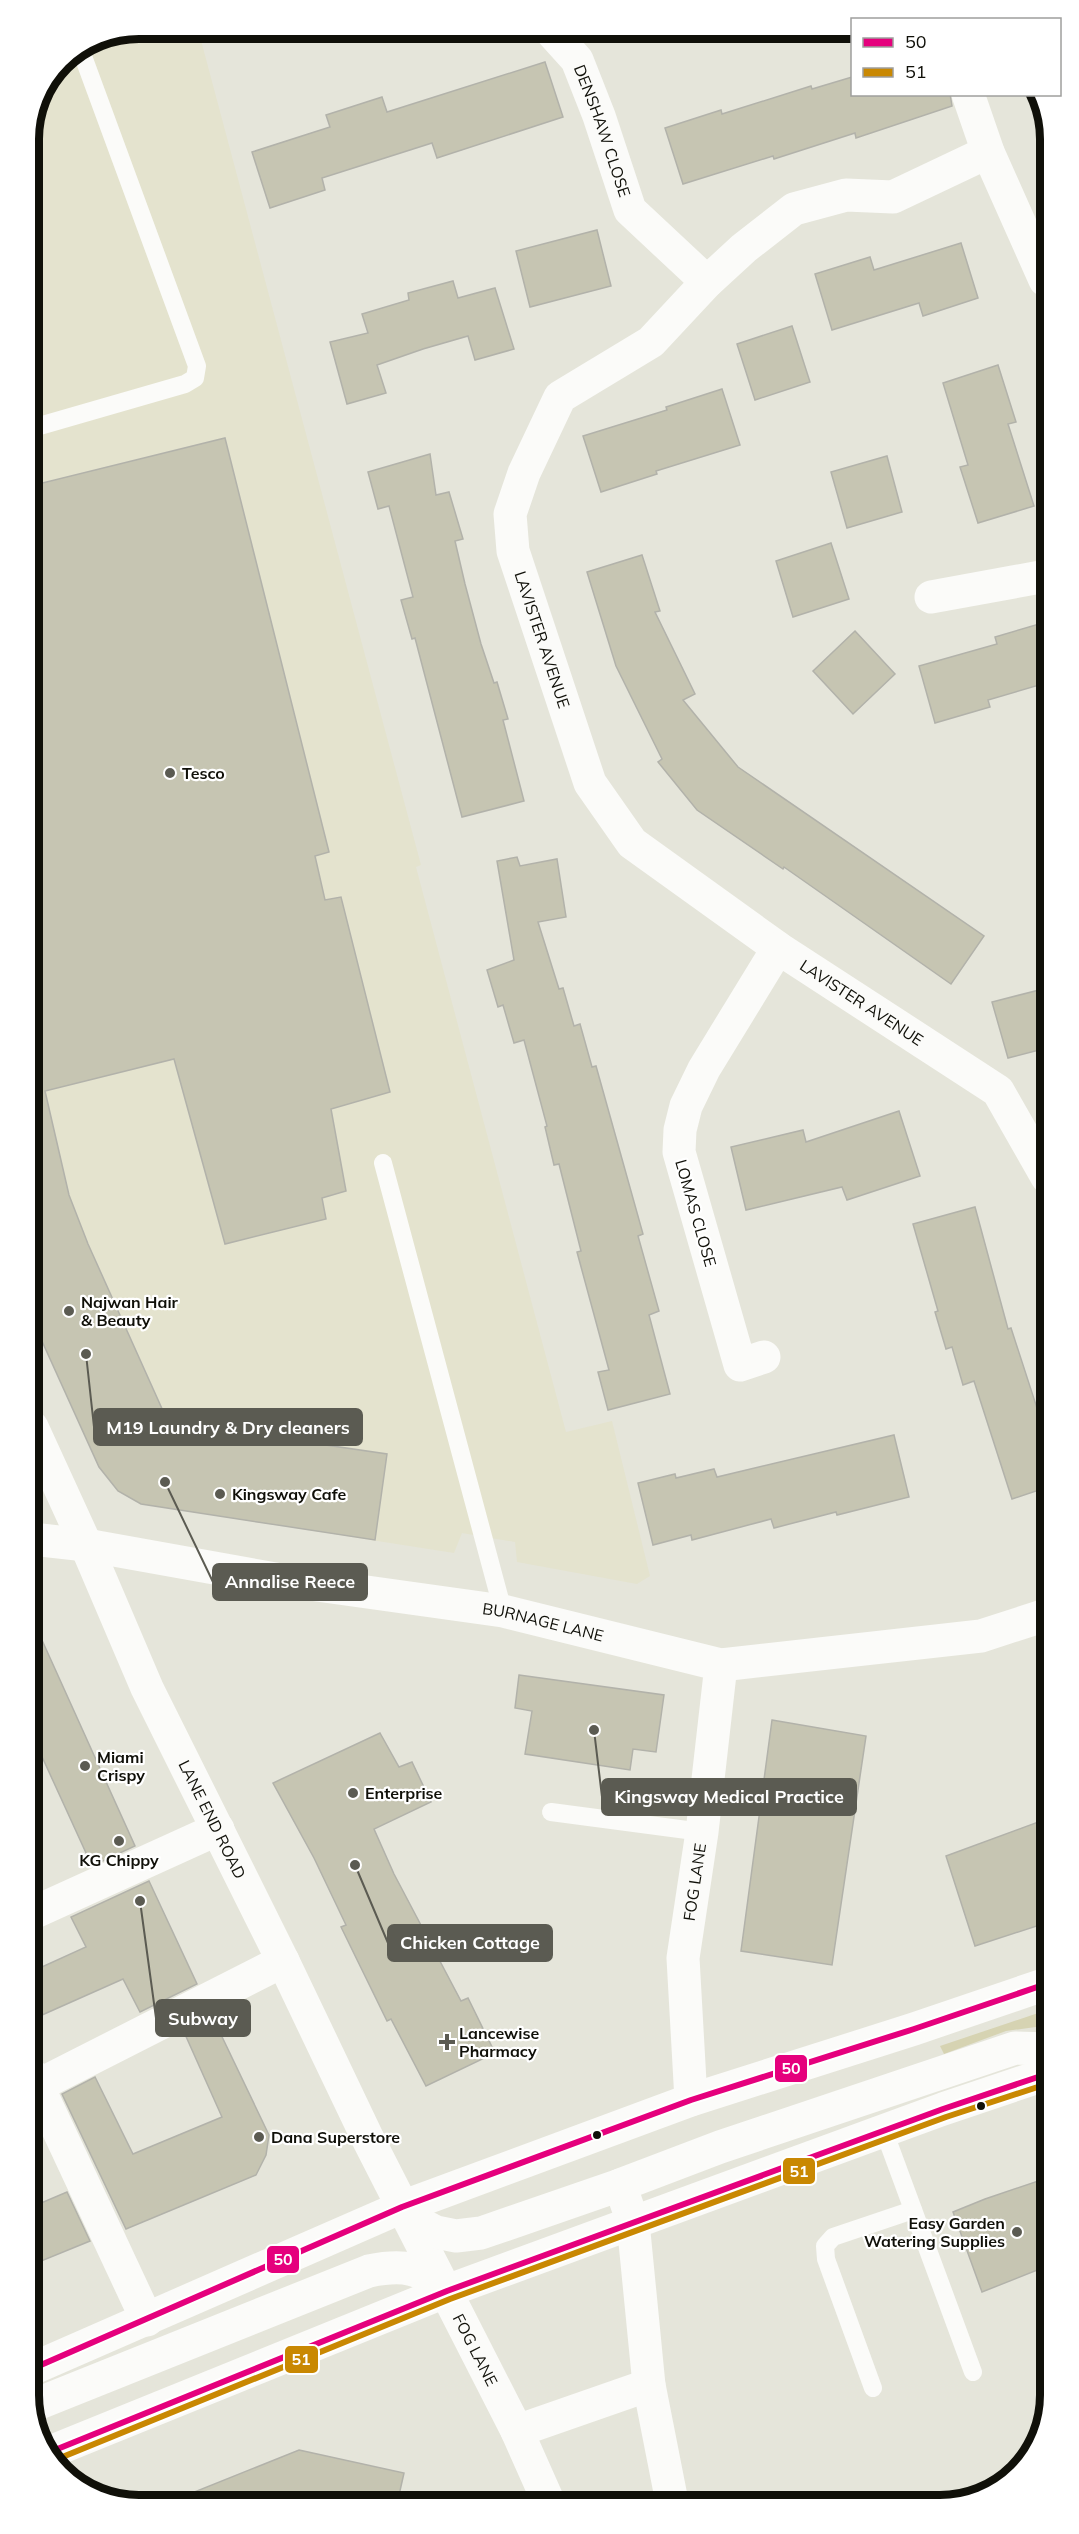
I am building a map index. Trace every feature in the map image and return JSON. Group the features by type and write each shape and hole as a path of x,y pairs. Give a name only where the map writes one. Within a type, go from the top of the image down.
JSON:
{"main road":[{"name":"DENSHAW CLOSE","path":"558,39 577,60 599,116 630,210 706,282"},
{"path":"969,96 988,152 1040,269"},
{"name":"LAVISTER AVENUE","path":"988,152 893,197 846,195 794,209 744,248 706,282 651,342 560,397 524,473 510,514 513,551 590,783 632,843 777,948 998,1091 1040,1166"},
{"path":"931,597 1040,577"},
{"name":"LOMAS CLOSE","path":"764,1357 740,1365 679,1152 680,1130 686,1106 704,1069 777,948"},
{"name":"LANE END ROAD","path":"39,1442 86,1545 139,1671 402,2207"},
{"name":"BURNAGE LANE","path":"39,1540 86,1545 281,1580 503,1611 721,1665 981,1636 1040,1617"},
{"name":"FOG LANE","path":"692,2100 683,1958 702,1832 721,1665"},
{"path":"39,1910 218,1829"},
{"path":"39,2079 283,1961"},
{"path":"39,2366 402,2207 692,2100 914,2030 1040,1986"},
{"path":"914,2030 931,2077"},
{"path":"402,2207 417,2222 436,2232 456,2236 481,2233 620,2185 720,2147 1015,2048 1040,2049"},
{"path":"56,2450 447,2291 884,2131 1040,2076"},
{"path":"39,2090 147,2320"},
{"path":"620,2185 633,2222 649,2385 671,2495"},
{"name":"FOG LANE","path":"402,2207 447,2291 546,2495"},
{"path":"40,2402 369,2271 390,2266 407,2267 421,2272 447,2291"},
{"path":"516,2431 649,2385"}],"lane":[{"path":"39,426 185,384 195,378 197,366 83,56"},
{"path":"383,1163 503,1611"},
{"path":"551,1812 702,1832"},
{"path":"884,2131 973,2372"},
{"path":"873,2388 826,2259 825,2246 833,2237 913,2210"}],"shaded area":[{"path":"201,39 421,865 416,867 566,1432 612,1421 650,1576 637,1584 517,1562 515,1542 462,1533 454,1553 141,1504 118,1491 99,1467 39,1334 39,133 47,101 56,83 68,68 83,56 120,41"},
{"path":"1040,2012 1040,2026 1006,2031 944,2054 940,2046"}],"building":[{"path":"545,62 563,117 437,158 432,143 322,178 325,190 270,208 252,152 330,127 326,115 382,97 387,112"},
{"path":"851,77 851,96 950,96 952,106 856,138 855,133 774,159 773,156 683,184 665,128 721,110 722,114 811,86 812,89"},
{"path":"597,230 611,286 530,307 516,251"},
{"path":"961,243 978,298 923,316 919,303 832,330 815,274 870,257 874,270"},
{"path":"453,281 458,298 495,288 514,349 475,360 468,336 423,349 377,365 386,393 347,404 330,342 368,333 362,314 409,300 408,293"},
{"path":"792,326 810,382 755,400 737,344"},
{"path":"998,365 1016,422 1008,424 1034,506 978,523 960,467 968,465 943,383"},
{"path":"722,389 740,445 656,471 657,474 601,492 583,436 667,410 666,407"},
{"name":"Tesco","path":"225,438 329,852 315,856 325,900 341,897 390,1092 331,1109 346,1191 322,1198 326,1219 225,1244 174,1059 45,1091 69,1195 88,1244 168,1422 387,1454 375,1540 141,1504 118,1491 99,1467 39,1334 39,484"},
{"path":"430,454 436,495 449,492 463,539 455,541 465,584 481,644 494,683 497,682 508,719 503,720 524,801 462,817 415,638 412,639 401,600 413,597 389,506 378,509 368,472"},
{"path":"887,456 902,512 847,528 831,472"},
{"path":"831,543 849,599 793,617 776,561"},
{"path":"642,555 660,611 655,612 695,694 683,700 738,767 984,936 951,984 784,867 783,869 697,810 658,762 662,759 616,666 587,572"},
{"path":"1040,624 1040,685 988,700 990,707 935,723 919,666 997,644 995,637"},
{"path":"855,631 895,674 853,714 813,671"},
{"path":"517,857 520,866 557,859 566,917 538,922 559,989 563,988 574,1026 580,1024 592,1067 596,1066 643,1234 638,1236 659,1311 649,1315 670,1394 608,1410 598,1372 609,1370 577,1252 581,1251 559,1164 554,1165 545,1127 547,1126 524,1040 514,1043 503,1005 498,1007 487,970 514,960 497,861"},
{"path":"1040,990 1040,1050 1008,1058 992,1002"},
{"path":"899,1111 920,1176 847,1200 842,1187 746,1210 731,1147 803,1130 806,1142"},
{"path":"975,1207 1008,1329 1011,1328 1040,1417 1040,1490 1012,1499 974,1381 963,1385 952,1347 946,1349 935,1312 938,1311 913,1224"},
{"path":"894,1435 909,1497 774,1528 771,1519 692,1540 691,1535 653,1545 638,1483 675,1474 676,1478 714,1469 717,1477"},
{"path":"39,1633 135,1846 92,1866 39,1750"},
{"path":"519,1675 664,1695 656,1752 633,1749 630,1770 525,1754 532,1711 515,1708"},
{"path":"772,1720 866,1736 832,1965 741,1951"},
{"path":"380,1733 399,1767 412,1762 431,1802 374,1829 394,1874 461,2001 468,1998 495,2053 426,2086 391,2019 387,2021 341,1927 346,1925 314,1858 273,1783"},
{"path":"1040,1821 1040,1925 975,1946 946,1856"},
{"path":"149,1881 197,1984 140,2012 123,1979 39,2016 39,1968 86,1947 71,1917"},
{"path":"213,2018 269,2135 266,2155 256,2175 126,2229 62,2094 95,2077 133,2154 222,2117 184,2032"},
{"path":"1040,2180 1040,2269 982,2292 953,2212"},
{"path":"67,2192 90,2241 39,2262 39,2204"},
{"path":"299,2450 404,2473 399,2495 187,2495"}],"transit line":[{"name":"50","path":"39,2366 402,2207 691,2100 1040,1986"},
{"name":"50","path":"56,2450 447,2291 943,2109 1040,2076"},
{"name":"51","path":"61,2457 450,2299 946,2117 1040,2086"}],"place":[{"name":"Tesco","path":"170,773"},
{"name":"Najwan Hair & Beauty","path":"69,1311"},
{"name":"M19 Laundry & Dry cleaners","path":"86,1354"},
{"name":"Annalise Reece","path":"165,1482"},
{"name":"Kingsway Cafe","path":"220,1494"},
{"name":"Kingsway Medical Practice","path":"594,1730"},
{"name":"Miami Crispy","path":"85,1766"},
{"name":"Enterprise","path":"353,1793"},
{"name":"KG Chippy","path":"119,1841"},
{"name":"Chicken Cottage","path":"355,1865"},
{"name":"Subway","path":"140,1901"},
{"name":"Lancewise Pharmacy","path":"447,2042"},
{"name":"Dana Superstore","path":"259,2137"},
{"name":"Easy Garden Watering Supplies","path":"1017,2232"}]}
